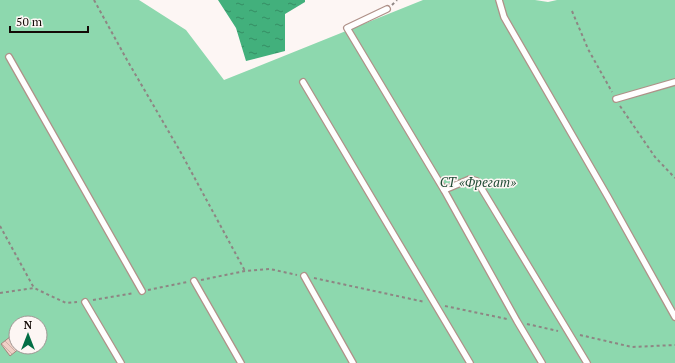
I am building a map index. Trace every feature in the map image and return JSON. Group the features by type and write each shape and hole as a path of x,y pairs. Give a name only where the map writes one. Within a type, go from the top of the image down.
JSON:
{"lane":[{"path":"499,0 504,17 608,197 675,317"},
{"path":"387,9 347,28 444,190 542,363"},
{"path":"9,57 142,291"},
{"path":"303,82 437,305 470,363"},
{"path":"616,99 675,82"},
{"path":"444,190 470,179 478,181 587,363"},
{"path":"304,276 353,363"},
{"path":"194,281 241,363"},
{"path":"85,302 121,363"}],"path":[{"path":"94,0 180,151 244,271"},
{"path":"0,226 34,288"},
{"path":"0,293 34,288 66,303 85,302 244,271 270,269 632,347 675,345"}],"green space":[{"name":"СТ «Фрегат»","path":"0,0 139,0 186,30 224,80 423,0 535,0 548,2 557,0 675,0 675,363 0,363"}],"water":[{"path":"218,0 305,0 305,2 285,14 285,51 246,61 236,28"}],"building":[{"path":"8,338 8,353 1,344"}]}
